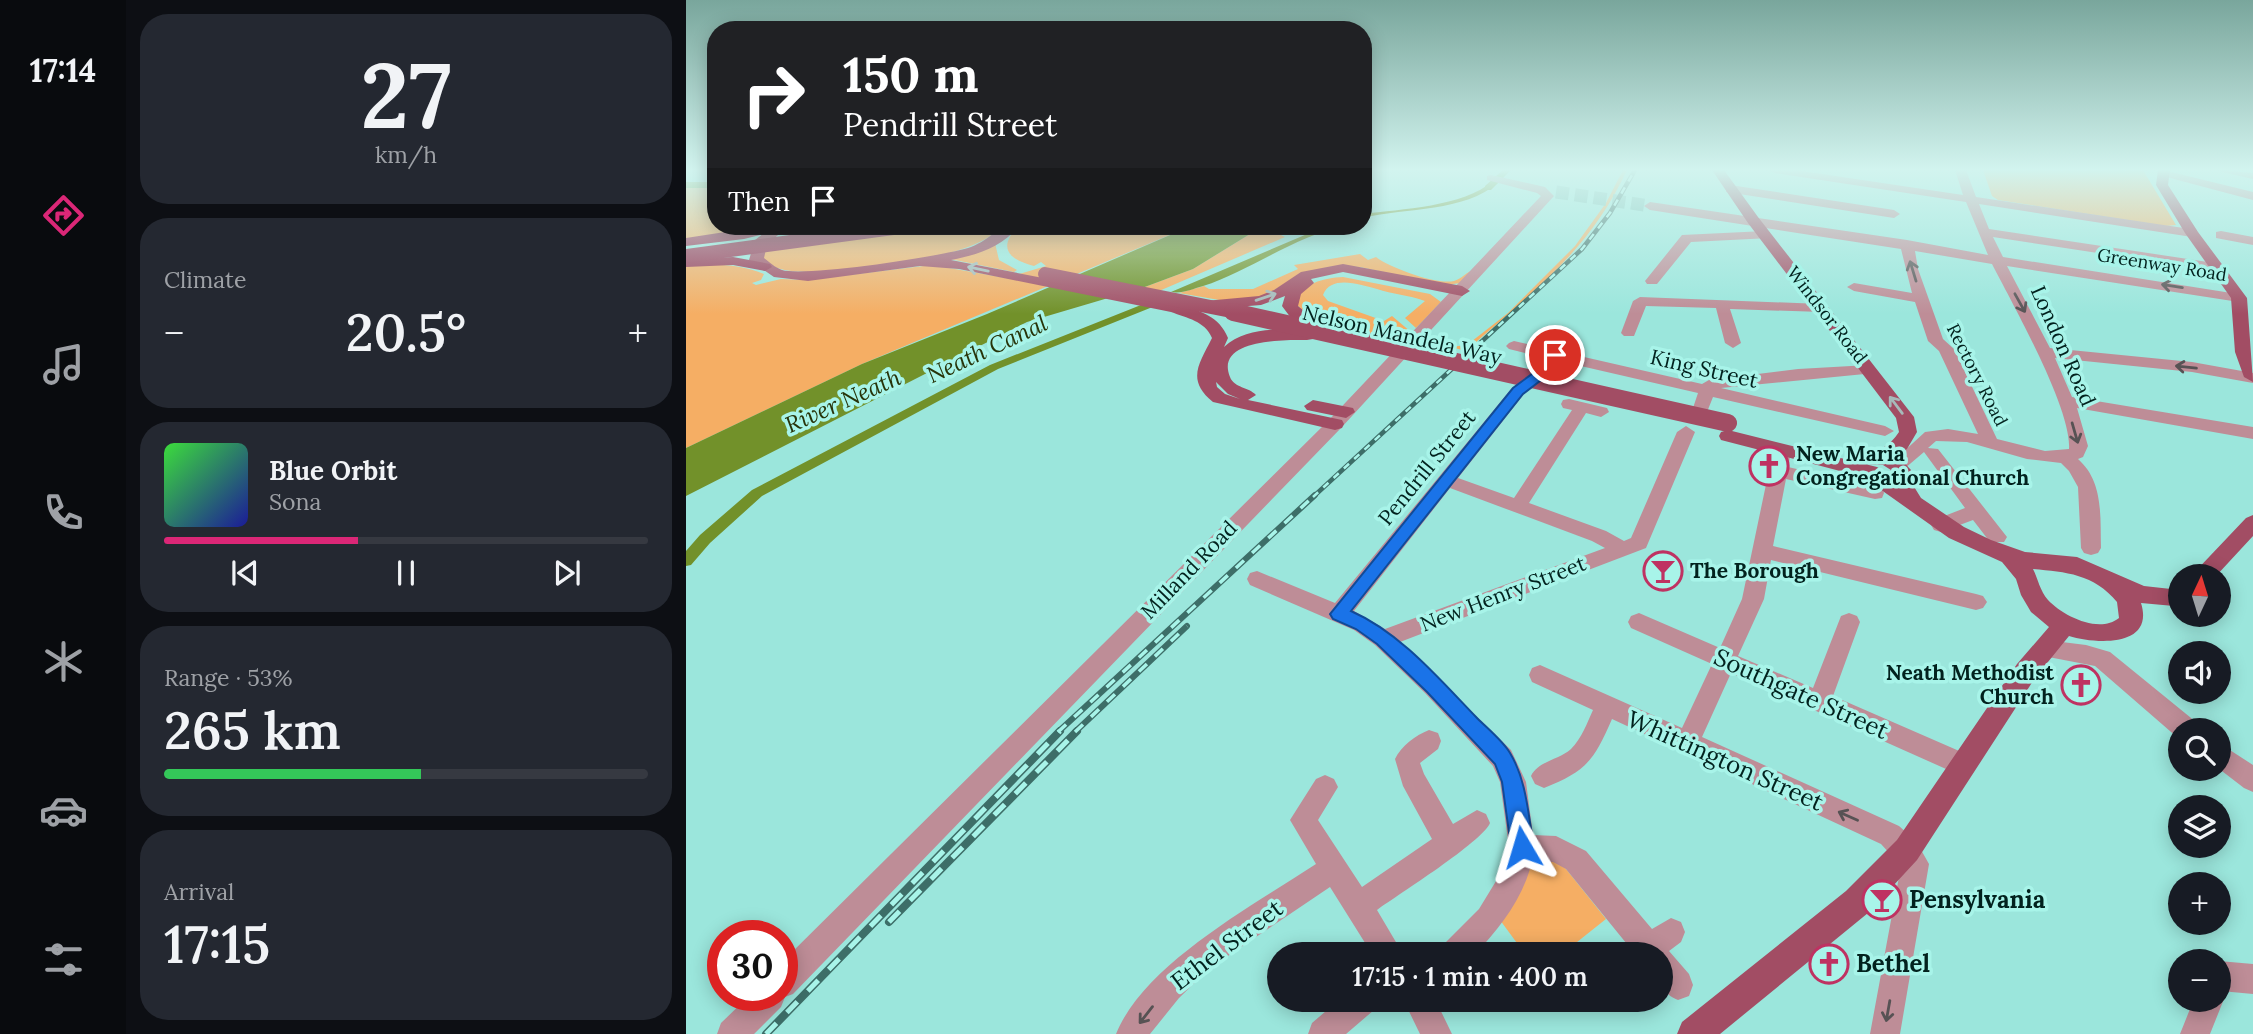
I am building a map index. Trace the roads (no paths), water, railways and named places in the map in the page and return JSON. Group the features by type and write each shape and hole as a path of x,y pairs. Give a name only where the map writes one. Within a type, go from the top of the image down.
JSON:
{"highway":[{"path":"686,242 744,235"},
{"path":"686,250 803,235"},
{"path":"686,256 841,235"},
{"path":"686,263 733,261 765,267"}],"main road":[{"path":"2183,218 2216,267 2246,299 2243,352 2253,377"},
{"name":"Windsor Road","path":"1753,220 1909,426 1883,472"},
{"path":"769,235 760,243 756,260 779,274 808,276 920,262 973,251 999,235"},
{"name":"Nelson Mandela Way","path":"1006,235 1003,241 1007,258 1041,277 1175,308 1311,331"},
{"name":"Nelson Mandela Way","path":"920,262 1041,277 1198,304 1728,430 1883,472"},
{"path":"1198,304 1251,302 1270,296 1315,272 1343,268 1458,294"},
{"path":"1311,331 1292,310 1290,301 1294,292 1323,276 1360,273"},
{"path":"1175,308 1210,321 1218,331 1220,338 1205,368 1219,398 1234,404 1341,418"},
{"path":"1216,387 1220,376 1220,363 1232,348 1264,336 1311,331"},
{"path":"1883,472 1941,525 2010,556 2045,564"},
{"path":"2214,564 2253,523"},
{"path":"2010,556 2028,581 2034,599 2043,609 2065,624 2096,634 2123,629 2130,622 2132,610 2128,601 2111,582"},
{"path":"2028,581 2030,573 2045,564 2056,562 2080,566 2143,594 2168,595"},
{"path":"2132,610 2168,598"},
{"path":"1694,1034 1857,902 1907,850 2026,671 2065,624"}],"street":[{"name":"Milland Road","path":"798,967 1341,418 1529,218"},
{"path":"1740,218 1901,232"},
{"path":"1846,218 1901,232"},
{"path":"1897,218 1901,232"},
{"name":"London Road","path":"1979,218 1995,258 2045,352 2066,401 2079,446 2077,453 2066,458"},
{"path":"2101,218 2192,233"},
{"name":"Greenway Road","path":"1901,232 1995,258 2246,299"},
{"name":"Rectory Road","path":"1901,232 1936,341 1946,348 1990,443"},
{"path":"1985,232 2216,267"},
{"path":"1652,281 1686,237 1765,235"},
{"path":"2221,235 2253,241"},
{"path":"1854,288 1922,299"},
{"path":"1629,333 1640,301 1822,308"},
{"path":"1722,305 1732,343"},
{"name":"King Street","path":"1514,346 1612,368 1704,400 1793,419 1885,431"},
{"path":"2045,352 2200,368 2253,377"},
{"name":"Pendrill Street","path":"1350,619 1446,480 1518,391 1544,371 1555,355"},
{"path":"1602,385 1612,368"},
{"path":"1704,400 1709,385 1717,383 1869,370"},
{"path":"2066,401 2253,433"},
{"path":"1518,506 1575,405 1601,412"},
{"path":"1446,480 1631,546 1686,432"},
{"path":"1687,744 1753,599 1779,463 1883,472 1931,436 1953,434 2043,456 2066,458 2077,467 2088,484 2091,548"},
{"path":"1933,453 1997,537"},
{"path":"1941,525 1977,511"},
{"name":"New Henry Street","path":"1383,639 1631,546"},
{"path":"1762,551 1946,606 1976,602"},
{"path":"1257,579 1350,619 1383,639 1433,686 1502,758 1513,782 1522,847 1516,873 1489,919 1466,942"},
{"name":"Southgate Street","path":"1639,622 1964,765"},
{"path":"1819,702 1849,622"},
{"path":"2096,634 2118,670 2172,718"},
{"path":"2046,649 2086,654 2118,670"},
{"name":"Whittington Street","path":"1540,675 1890,835 1907,850"},
{"path":"1544,776 1572,776 1606,707"},
{"path":"1429,741 1407,759 1412,778 1450,844"},
{"path":"2231,763 2252,779"},
{"path":"1325,787 1303,820 1382,942"},
{"path":"1359,906 1477,823"},
{"path":"1522,847 1556,849 1576,860 1650,942"},
{"path":"1885,1034 1915,864 1907,850"},
{"name":"Ethel Street","path":"1131,1034 1168,987 1200,958 1334,867"},
{"path":"2231,977 2253,979"},
{"path":"732,1034 754,1011"},
{"path":"1323,1034 1348,1012"},
{"path":"1425,1012 1437,1034"},
{"path":"2195,1034 2204,1012"}],"water":[{"name":"River Neath","path":"1170,235 1248,235 1193,269 1142,288 1027,322 686,496 686,448 862,364 987,314"},
{"path":"1305,235 1315,235 1203,286 1171,292"}],"waterway":[{"name":"Neath Canal","path":"686,561 705,539 757,493 994,367 1161,300"}],"railway":[{"path":"1313,497 1582,249 1606,218"},
{"path":"1058,732 1315,495"},
{"path":"1075,732 1187,626"},
{"path":"766,1034 1060,731"},
{"path":"889,922 1077,731"}],"place":[{"name":"New Maria Congregational Church","path":"1769,466"},
{"name":"The Borough","path":"1663,571"},
{"name":"Neath Methodist Church","path":"2081,685"},
{"name":"Pensylvania","path":"1882,900"},
{"name":"Bethel","path":"1829,964"}]}
